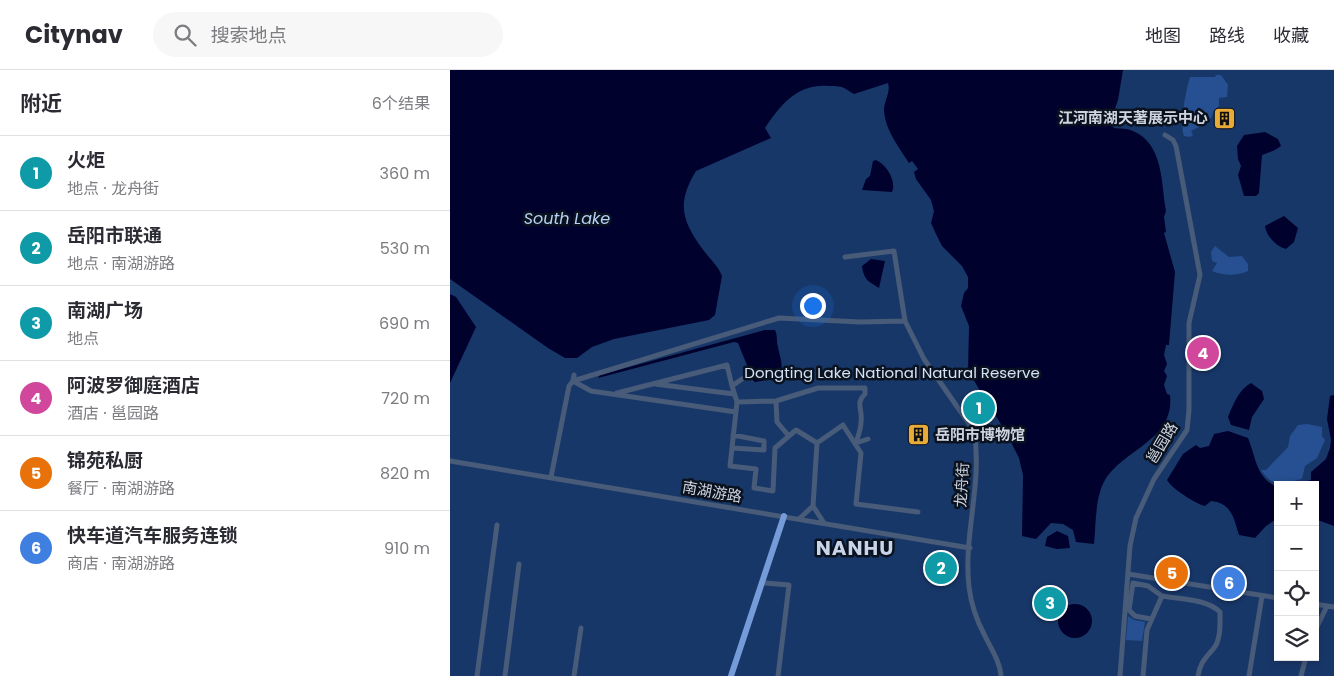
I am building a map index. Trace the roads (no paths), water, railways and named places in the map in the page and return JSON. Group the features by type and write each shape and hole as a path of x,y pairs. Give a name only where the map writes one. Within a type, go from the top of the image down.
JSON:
{"main road":[{"path":"735,676 786,517"},
{"path":"731,676 786,517"}],"street":[{"name":"邕园路","path":"1120,676 1128,574 1136,518 1154,479 1187,430 1189,410 1189,323 1199,284 1199,262 1176,146 1173,140 1165,135"},
{"name":"龙舟街","path":"845,257 894,251 905,321 924,359 974,431 977,445 975,498 968,573 973,607 1001,676"},
{"path":"573,381 779,318 905,321"},
{"path":"612,394 727,365 737,402 730,466 756,469 754,488 773,492 775,448 788,435 796,430 817,443"},
{"path":"551,477 569,386 573,381 574,375"},
{"path":"732,386 742,379"},
{"path":"573,381 590,391 736,412"},
{"path":"652,384 734,394"},
{"path":"737,402 776,401 818,388 865,388 865,394 860,398 859,405 862,419 856,443"},
{"path":"776,401 777,422 788,435"},
{"path":"817,443 843,426 861,453 856,504 918,512"},
{"path":"732,448 756,451 764,450 766,445 764,440 758,438 733,435"},
{"path":"856,443 868,439"},
{"path":"817,443 813,506 824,523"},
{"name":"南湖游路","path":"450,461 970,548"},
{"path":"799,519 813,506"},
{"path":"477,676 497,525"},
{"path":"505,676 519,564"},
{"path":"1128,574 1274,598"},
{"path":"765,583 789,585 778,676"},
{"path":"1151,620 1135,616 1129,610 1133,583 1148,586 1162,596 1196,601 1215,607 1220,612 1219,636 1215,648 1202,660 1198,676"},
{"path":"1143,676 1147,630 1162,596"},
{"path":"1249,676 1262,596"},
{"path":"1319,605 1334,607"},
{"path":"1319,623 1327,606"},
{"path":"574,676 582,628"},
{"path":"1301,676 1305,661"}],"water":[{"name":"South Lake","path":"450,70 1123,70 1118,100 1110,123 1114,128 1131,130 1143,137 1151,145 1162,177 1166,211 1164,217 1166,232 1164,233 1175,272 1169,345 1166,345 1164,355 1167,364 1164,371 1167,376 1164,385 1167,394 1170,395 1169,410 1165,423 1146,443 1113,469 1105,480 1099,494 1094,544 1076,542 1073,530 1063,524 1051,523 1036,539 1022,536 1023,475 1019,458 1007,434 968,371 969,326 961,306 964,293 968,288 968,277 962,266 942,246 931,223 934,211 931,200 916,179 914,172 918,169 912,161 909,163 887,124 884,110 889,90 888,83 854,94 842,87 834,86 818,86 799,92 784,103 765,128 771,138 696,171 686,193 684,212 691,230 722,276 715,315 709,320 614,339 592,347 577,358 565,358 450,279"},
{"path":"1265,132 1278,139 1281,146 1262,155 1259,193 1256,196 1244,196 1238,175 1241,166 1238,159 1237,146 1244,135"},
{"path":"876,160 890,173 893,183 892,192 862,190 866,179 870,176 873,161"},
{"path":"1284,216 1298,228 1294,242 1286,249 1272,240 1267,234 1265,226"},
{"path":"871,259 885,261 879,288 867,280 863,271 862,266"},
{"path":"450,294 456,297 476,327 450,383"},
{"path":"765,330 775,330 776,332 782,366 778,378 755,382 749,377 749,370 738,343 734,342 598,378 600,375"},
{"path":"1251,383 1262,391 1264,399 1252,417 1249,430 1231,425 1228,417 1240,393"},
{"path":"1334,395 1334,526 1319,520 1319,481 1307,481 1311,480 1311,472 1326,459 1330,448 1331,440 1327,419 1330,396"},
{"path":"1228,431 1248,438 1261,473 1265,479 1274,485 1274,521 1255,538 1239,535 1231,513 1224,505 1211,501 1205,506 1201,505 1178,491 1167,480 1183,454 1196,445 1200,448 1209,446 1214,434"},
{"path":"1057,531 1068,536 1070,548 1057,549 1045,546 1047,537"},
{"path":"1075,604 1087,609 1092,621 1087,633 1075,638 1063,633 1058,621 1063,609"}],"place":[{"name":"江河南湖天著展示中心","path":"1224,118"},
{"name":"阿波罗御庭酒店","path":"1203,353"},
{"name":"火炬","path":"979,408"},
{"name":"岳阳市博物馆","path":"919,435"},
{"name":"岳阳市联通","path":"941,568"},
{"name":"锦苑私厨","path":"1172,573"},
{"name":"快车道汽车服务连锁","path":"1229,583"},
{"name":"南湖广场","path":"1050,603"}],"district":[{"name":"NANHU","path":"855,548"}],"park label":[{"name":"Dongting Lake National Natural Reserve","path":"892,373"}]}
